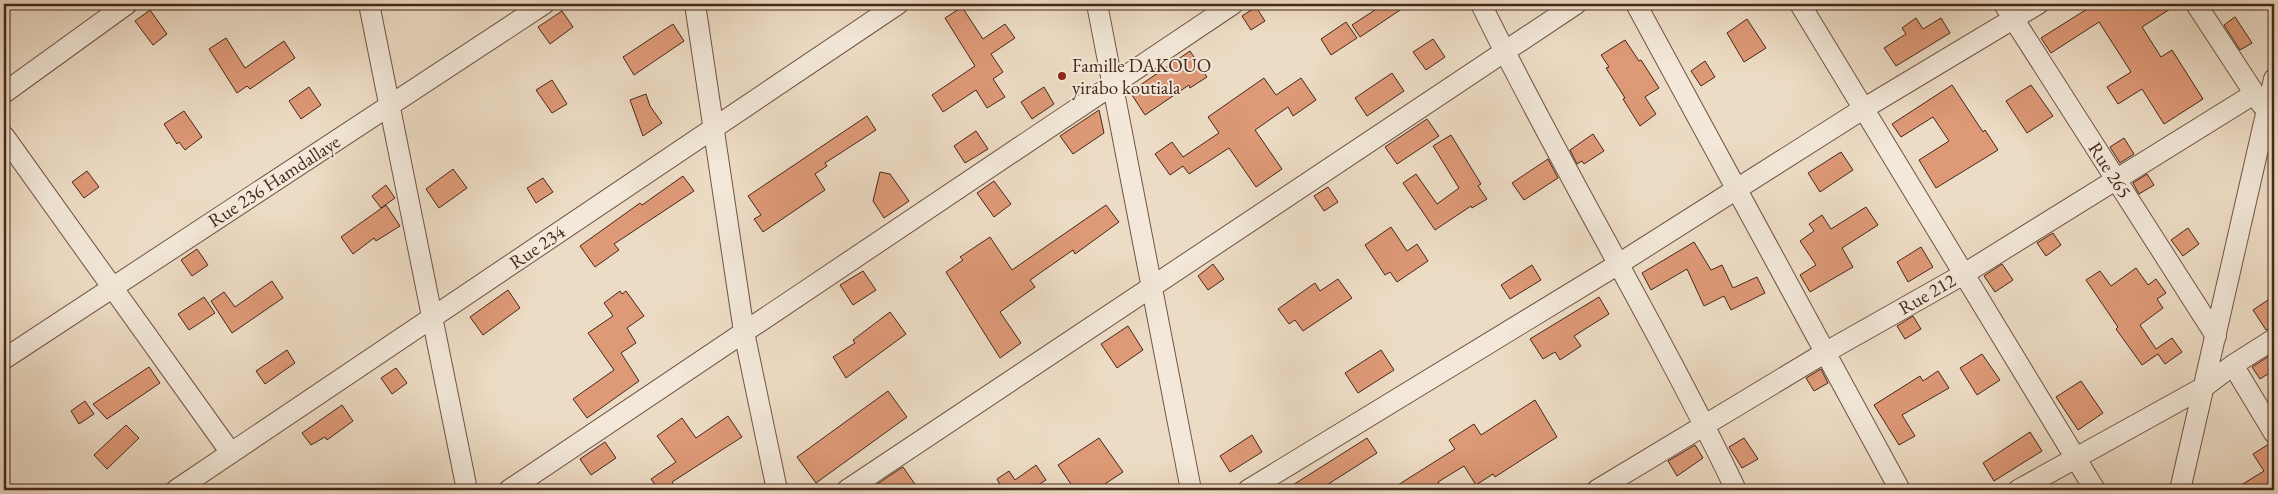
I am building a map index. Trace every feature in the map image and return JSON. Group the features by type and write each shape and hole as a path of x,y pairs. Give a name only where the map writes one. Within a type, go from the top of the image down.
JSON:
{"street":[{"path":"4,92 127,4"},
{"path":"369,4 467,490"},
{"name":"Rue 236 Hamdallaye","path":"4,359 544,4"},
{"path":"696,4 744,332 777,490"},
{"name":"Rue 234","path":"176,490 898,4"},
{"path":"1097,4 1191,490"},
{"path":"509,490 1233,4"},
{"path":"1482,4 1505,52 1617,265 1705,425 1736,490"},
{"path":"847,490 1576,4"},
{"path":"1636,4 1900,490"},
{"path":"1800,4 2095,490"},
{"path":"1248,490 1617,265 1863,109 2008,11 2038,4"},
{"path":"2196,4 2270,118"},
{"name":"Rue 265","path":"2008,11 2216,336"},
{"path":"2180,490 2270,118 2274,80"},
{"name":"Rue 212","path":"1597,490 1826,352 1964,274 2254,94"},
{"path":"4,136 231,453"},
{"path":"2018,490 2204,387 2233,365 2274,340"},
{"path":"2233,365 2274,433"}],"building":[{"path":"1384,4 1409,4 1360,37 1352,25"},
{"path":"2095,4 2178,4 2142,27 2161,57 2172,50 2203,99 2164,124 2142,89 2118,104 2107,87 2131,72 2099,22 2051,53 2041,38"},
{"path":"962,7 983,39 1005,24 1015,38 991,54 1003,72 993,79 1005,97 987,108 976,90 943,112 932,95 975,66 945,18"},
{"path":"1256,7 1265,21 1251,30 1242,16"},
{"path":"150,10 167,34 153,45 135,21"},
{"path":"562,11 573,27 550,44 538,27"},
{"path":"2235,17 2252,43 2240,50 2224,25"},
{"path":"1916,18 1923,29 1941,18 1950,33 1896,66 1884,48 1906,34 1902,28"},
{"path":"1747,19 1766,48 1744,62 1727,33"},
{"path":"1346,22 1357,38 1331,55 1321,39"},
{"path":"673,24 684,41 634,75 623,57"},
{"path":"226,38 245,68 284,41 295,58 250,89 247,86 237,93 209,49"},
{"path":"1433,39 1445,57 1426,70 1413,52"},
{"path":"1625,40 1659,88 1645,97 1656,114 1640,126 1623,99 1625,98 1606,68 1609,67 1601,55"},
{"path":"1190,51 1207,77 1190,88 1189,85 1145,115 1130,92"},
{"path":"1705,61 1715,77 1701,86 1691,71"},
{"path":"1392,73 1404,91 1367,116 1355,98"},
{"path":"1264,78 1276,95 1301,78 1316,100 1293,116 1288,107 1255,130 1282,169 1256,187 1229,148 1189,174 1183,166 1170,175 1155,154 1172,142 1183,157 1219,133 1208,117"},
{"path":"552,80 567,104 552,113 536,90"},
{"path":"1952,85 1983,132 1985,130 1998,150 1936,188 1919,160 1949,141 1933,117 1901,137 1892,124"},
{"path":"2031,85 2053,116 2027,133 2006,101"},
{"path":"309,87 321,105 301,119 289,101"},
{"path":"1044,87 1054,104 1032,119 1021,102"},
{"path":"646,94 650,106 662,123 643,136 630,100"},
{"path":"1099,110 1104,133 1073,154 1060,136"},
{"path":"184,111 202,137 185,150 179,142 177,144 164,124"},
{"path":"867,116 876,130 825,163 827,166 815,174 825,190 763,232 754,219 761,215 748,196"},
{"path":"1427,119 1439,136 1397,164 1385,147"},
{"path":"976,131 988,149 965,163 954,146"},
{"path":"1593,134 1604,151 1584,164 1582,161 1577,164 1570,150"},
{"path":"1451,135 1481,184 1478,186 1487,199 1472,208 1471,206 1435,230 1403,183 1416,174 1437,204 1459,188 1433,146"},
{"path":"2124,138 2134,154 2120,163 2110,147"},
{"path":"1841,152 1853,170 1820,192 1808,173"},
{"path":"1548,159 1558,178 1524,200 1512,183"},
{"path":"453,169 467,188 439,208 426,189"},
{"path":"87,171 99,187 84,198 72,182"},
{"path":"880,172 890,174 909,201 884,218 873,201"},
{"path":"2147,174 2154,185 2139,194 2133,183"},
{"path":"683,176 694,191 614,244 619,250 595,267 580,246 640,203 642,205"},
{"path":"543,178 553,192 536,203 527,188"},
{"path":"994,181 1011,204 994,217 977,193"},
{"path":"386,185 395,198 381,208 372,196"},
{"path":"1328,187 1338,202 1324,211 1314,196"},
{"path":"386,205 400,226 376,241 374,238 353,254 341,237"},
{"path":"1106,205 1119,222 1075,254 1073,250 1030,280 1035,287 1000,312 1021,343 1000,358 946,272 963,260 960,257 990,237 1012,270"},
{"path":"1866,207 1878,225 1842,248 1853,267 1810,292 1800,275 1816,265 1800,241 1814,231 1809,224 1822,215 1831,229"},
{"path":"1391,227 1407,251 1417,244 1428,261 1397,282 1390,272 1385,275 1365,245"},
{"path":"2188,228 2199,244 2183,256 2171,240"},
{"path":"2053,233 2061,245 2046,256 2037,243"},
{"path":"1694,242 1711,270 1722,265 1733,288 1757,277 1765,293 1731,310 1724,296 1704,306 1687,269 1651,290 1642,273"},
{"path":"1921,247 1933,267 1908,282 1897,262"},
{"path":"197,249 208,265 192,276 181,260"},
{"path":"1213,264 1224,279 1208,290 1198,276"},
{"path":"2002,264 2013,280 1995,292 1984,276"},
{"path":"1532,265 1541,280 1510,299 1501,285"},
{"path":"2136,268 2148,285 2156,279 2166,293 2157,299 2163,308 2140,325 2156,349 2172,338 2182,352 2165,364 2158,354 2142,365 2116,329 2118,327 2086,280 2100,271 2111,286"},
{"path":"863,271 876,290 853,305 840,285"},
{"path":"1338,279 1352,298 1303,331 1295,320 1289,324 1278,309 1315,283 1320,291"},
{"path":"272,281 283,298 232,333 211,301 224,292 235,307"},
{"path":"508,290 520,308 483,335 470,317"},
{"path":"620,291 622,294 626,291 644,316 627,328 636,343 621,353 639,381 587,418 573,399 614,370 588,333 613,316 604,303"},
{"path":"2274,296 2274,327 2266,330 2253,310"},
{"path":"204,297 215,313 189,330 178,314"},
{"path":"1599,297 1609,314 1574,336 1581,346 1560,360 1555,352 1543,359 1530,339"},
{"path":"890,312 906,334 846,378 833,357 855,343 853,340"},
{"path":"1913,316 1921,329 1905,339 1897,326"},
{"path":"1128,326 1143,350 1117,368 1101,344"},
{"path":"287,350 295,363 265,384 256,371"},
{"path":"1381,350 1394,370 1358,393 1345,373"},
{"path":"2274,353 2274,370 2260,379 2252,367"},
{"path":"1982,354 2000,380 1977,395 1960,368"},
{"path":"149,367 160,383 107,419 93,404"},
{"path":"396,368 407,383 392,394 381,378"},
{"path":"1821,369 1828,383 1814,391 1806,378"},
{"path":"1938,371 1949,388 1902,415 1915,436 1899,445 1874,405 1920,376 1923,381"},
{"path":"2081,381 2103,413 2078,430 2056,397"},
{"path":"888,391 907,417 816,483 797,457"},
{"path":"1535,400 1557,437 1495,477 1493,474 1476,485 1464,466 1438,482 1443,490 1390,490 1455,449 1449,440 1474,424 1481,435"},
{"path":"85,401 94,414 79,424 71,411"},
{"path":"342,405 353,421 327,440 325,437 311,445 302,433"},
{"path":"728,416 742,437 672,482 674,485 666,490 659,490 651,479 676,462 657,436 682,418 696,438"},
{"path":"126,425 139,438 107,469 94,455"},
{"path":"2030,432 2042,451 1994,481 1983,463"},
{"path":"1252,435 1262,452 1230,472 1220,456"},
{"path":"1099,438 1123,472 1096,490 1075,490 1058,465"},
{"path":"1367,438 1377,453 1319,490 1285,490"},
{"path":"1744,438 1758,459 1742,468 1729,447"},
{"path":"605,442 616,458 591,475 580,459"},
{"path":"2269,444 2274,445 2274,490 2233,490 2264,471 2253,454"},
{"path":"1695,445 1703,458 1677,476 1668,461"},
{"path":"1036,465 1046,480 1030,490 999,490 1002,488 997,479 1009,471 1015,480"},
{"path":"903,467 919,490 869,490 889,476"}],"place":[{"name":"Famille DAKOUO yirabo koutiala","path":"1062,76"}]}
